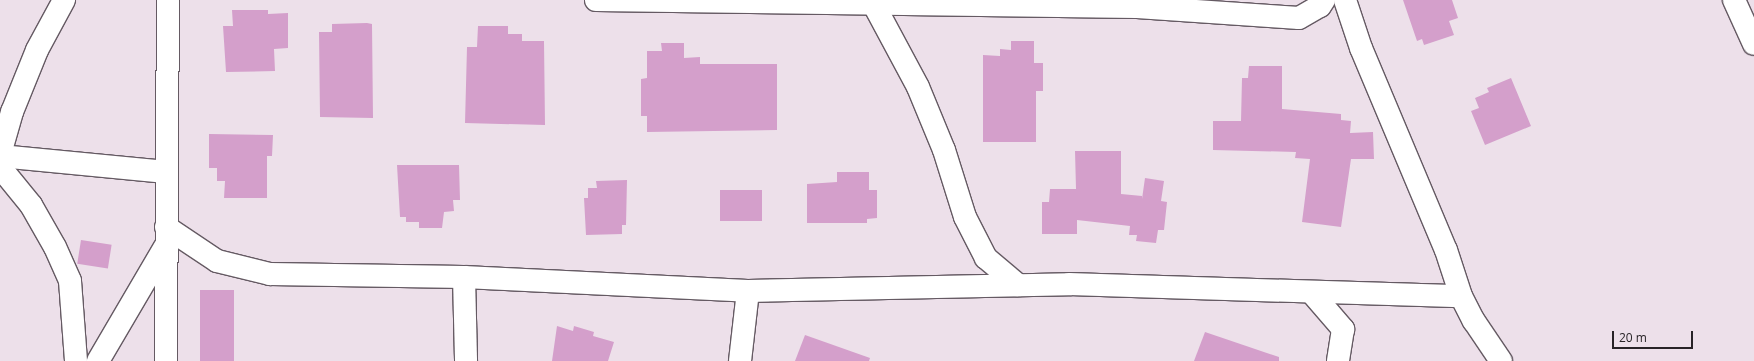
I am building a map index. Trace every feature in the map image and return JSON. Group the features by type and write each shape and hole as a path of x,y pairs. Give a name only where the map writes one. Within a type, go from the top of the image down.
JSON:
{"street":[{"path":"64,0 37,50 12,112 0,155 166,172"},
{"path":"166,361 168,0"},
{"path":"596,0 744,0 1137,7 1299,18 1320,6 1324,0"},
{"path":"1345,0 1361,48 1446,250 1461,296 1474,321 1501,361"},
{"path":"1734,0 1754,44"},
{"path":"873,2 918,87 944,150 965,217 986,258 1018,285"},
{"path":"0,167 31,205 55,247 70,281 76,361"},
{"path":"166,236 217,261 270,274 464,277 748,291 1069,284 1241,288 1312,293 1461,296"},
{"path":"98,361 166,236"},
{"path":"464,277 466,361"},
{"path":"740,361 748,291"},
{"path":"1312,293 1342,328 1338,361"}],"building":[{"path":"1403,0 1452,0 1458,18 1449,21 1454,35 1424,45 1422,39 1417,41"},
{"path":"232,10 268,10 268,14 288,13 288,48 274,49 275,71 226,72 223,26 233,26"},
{"path":"332,24 372,24 373,118 320,117 319,32 332,32"},
{"path":"478,26 508,26 508,34 522,34 522,41 544,41 545,125 465,123 467,47 477,47"},
{"path":"1011,41 1034,41 1034,63 1043,63 1043,91 1036,91 1036,142 983,142 983,55 1000,56 1000,49 1011,50"},
{"path":"661,43 684,43 684,58 700,57 700,64 777,64 777,130 647,132 647,116 641,116 641,79 647,78 647,51 662,51"},
{"path":"1249,66 1282,66 1282,109 1341,114 1341,120 1351,121 1350,133 1373,132 1374,159 1351,159 1341,227 1302,222 1310,159 1295,158 1296,152 1213,150 1213,121 1241,121 1242,78 1248,78"},
{"path":"1511,78 1531,126 1485,145 1471,111 1479,108 1475,98 1489,92 1487,88"},
{"path":"209,134 273,135 272,156 267,156 267,198 224,198 225,181 217,181 217,168 209,168"},
{"path":"1075,151 1121,151 1121,194 1142,196 1142,199 1145,178 1164,181 1161,201 1167,202 1164,230 1158,230 1156,243 1136,241 1137,235 1129,235 1130,226 1077,220 1077,234 1042,234 1042,202 1049,202 1050,189 1076,189"},
{"path":"397,165 459,165 460,200 453,200 454,211 444,212 442,228 419,228 419,222 406,222 406,217 400,217"},
{"path":"837,172 869,172 869,190 877,190 877,218 867,219 867,223 807,223 807,184 837,182"},
{"path":"627,180 626,225 622,225 622,234 586,235 584,198 588,198 588,188 597,188 596,181"},
{"path":"720,190 762,190 762,221 720,221"},
{"path":"81,240 112,245 108,269 77,264"},
{"path":"200,290 234,290 234,361 200,361"},
{"path":"557,326 573,331 574,326 594,332 593,336 614,342 608,361 552,361"},
{"path":"1205,332 1279,357 1279,361 1194,361"},
{"path":"805,335 870,358 869,361 795,361"}]}
